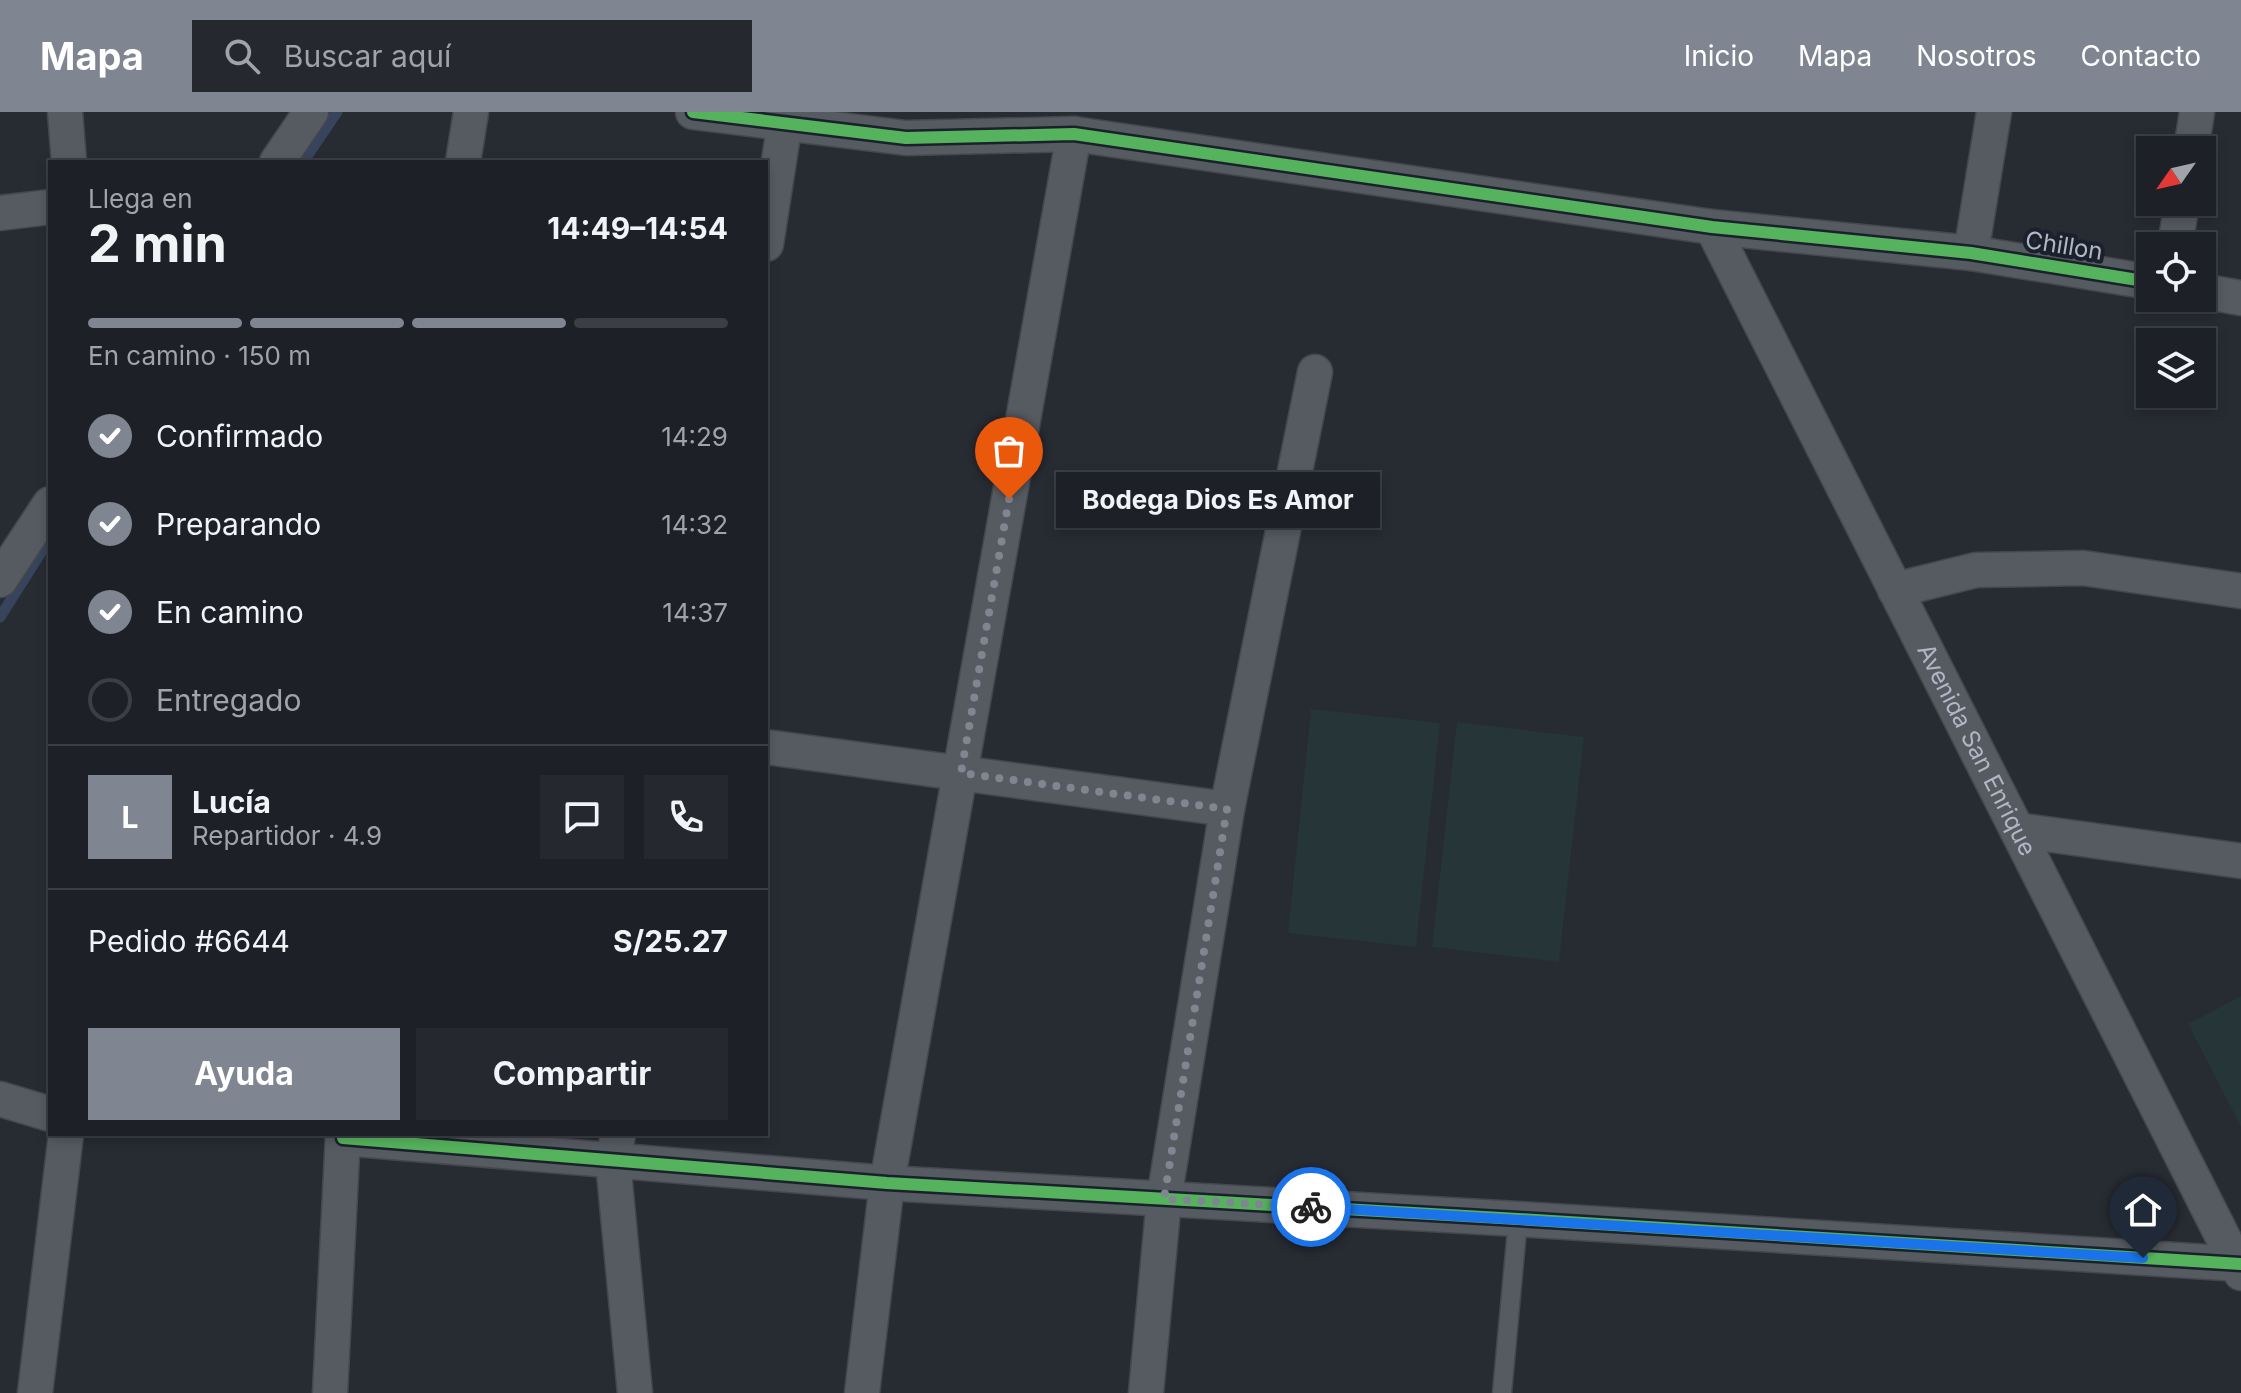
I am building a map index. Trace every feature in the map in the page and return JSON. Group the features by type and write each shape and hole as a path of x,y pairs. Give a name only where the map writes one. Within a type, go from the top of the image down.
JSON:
{"street":[{"path":"65,112 69,160"},
{"path":"278,160 311,112"},
{"path":"463,160 471,112"},
{"name":"Chillon","path":"693,112 906,138 1074,134 1712,227 1971,253 2136,280"},
{"path":"1971,253 1994,112"},
{"path":"2193,136 2197,112"},
{"path":"768,231 785,122"},
{"path":"862,1393 887,1183 1074,134"},
{"path":"0,213 48,207"},
{"name":"Avenida San Enrique","path":"1712,227 2239,1267"},
{"path":"2216,294 2241,298"},
{"path":"1146,1393 1164,1199 1227,809 1315,372"},
{"path":"0,580 48,507"},
{"path":"1895,590 1976,570 2083,568 2241,591"},
{"path":"768,747 1227,809"},
{"path":"2017,830 2241,861"},
{"path":"0,1099 48,1113"},
{"path":"35,1393 66,1136"},
{"path":"330,1393 343,1136 615,1148 887,1183 1518,1219 2239,1267"},
{"path":"615,1148 635,1393"}],"lane":[{"path":"1502,1393 1518,1219"}],"shaded area":[{"path":"1311,709 1440,723 1416,947 1288,933"},
{"path":"1457,722 1584,737 1559,962 1432,947"},
{"path":"2241,996 2241,1127 2188,1024"}],"waterway":[{"path":"304,160 337,112"},
{"path":"0,617 48,541"}],"cycle path":[{"path":"693,112 906,138 1074,134 1712,227 1971,253 2136,280"},
{"path":"343,1138 887,1183 2241,1264"}],"way so far":[{"path":"1009,499 961,773 1227,809 1164,1199 1311,1207"}],"place":[{"name":"Bodega Dios Es Amor","path":"1009,499"}],"route":[{"path":"1311,1207 2143,1258"}]}
